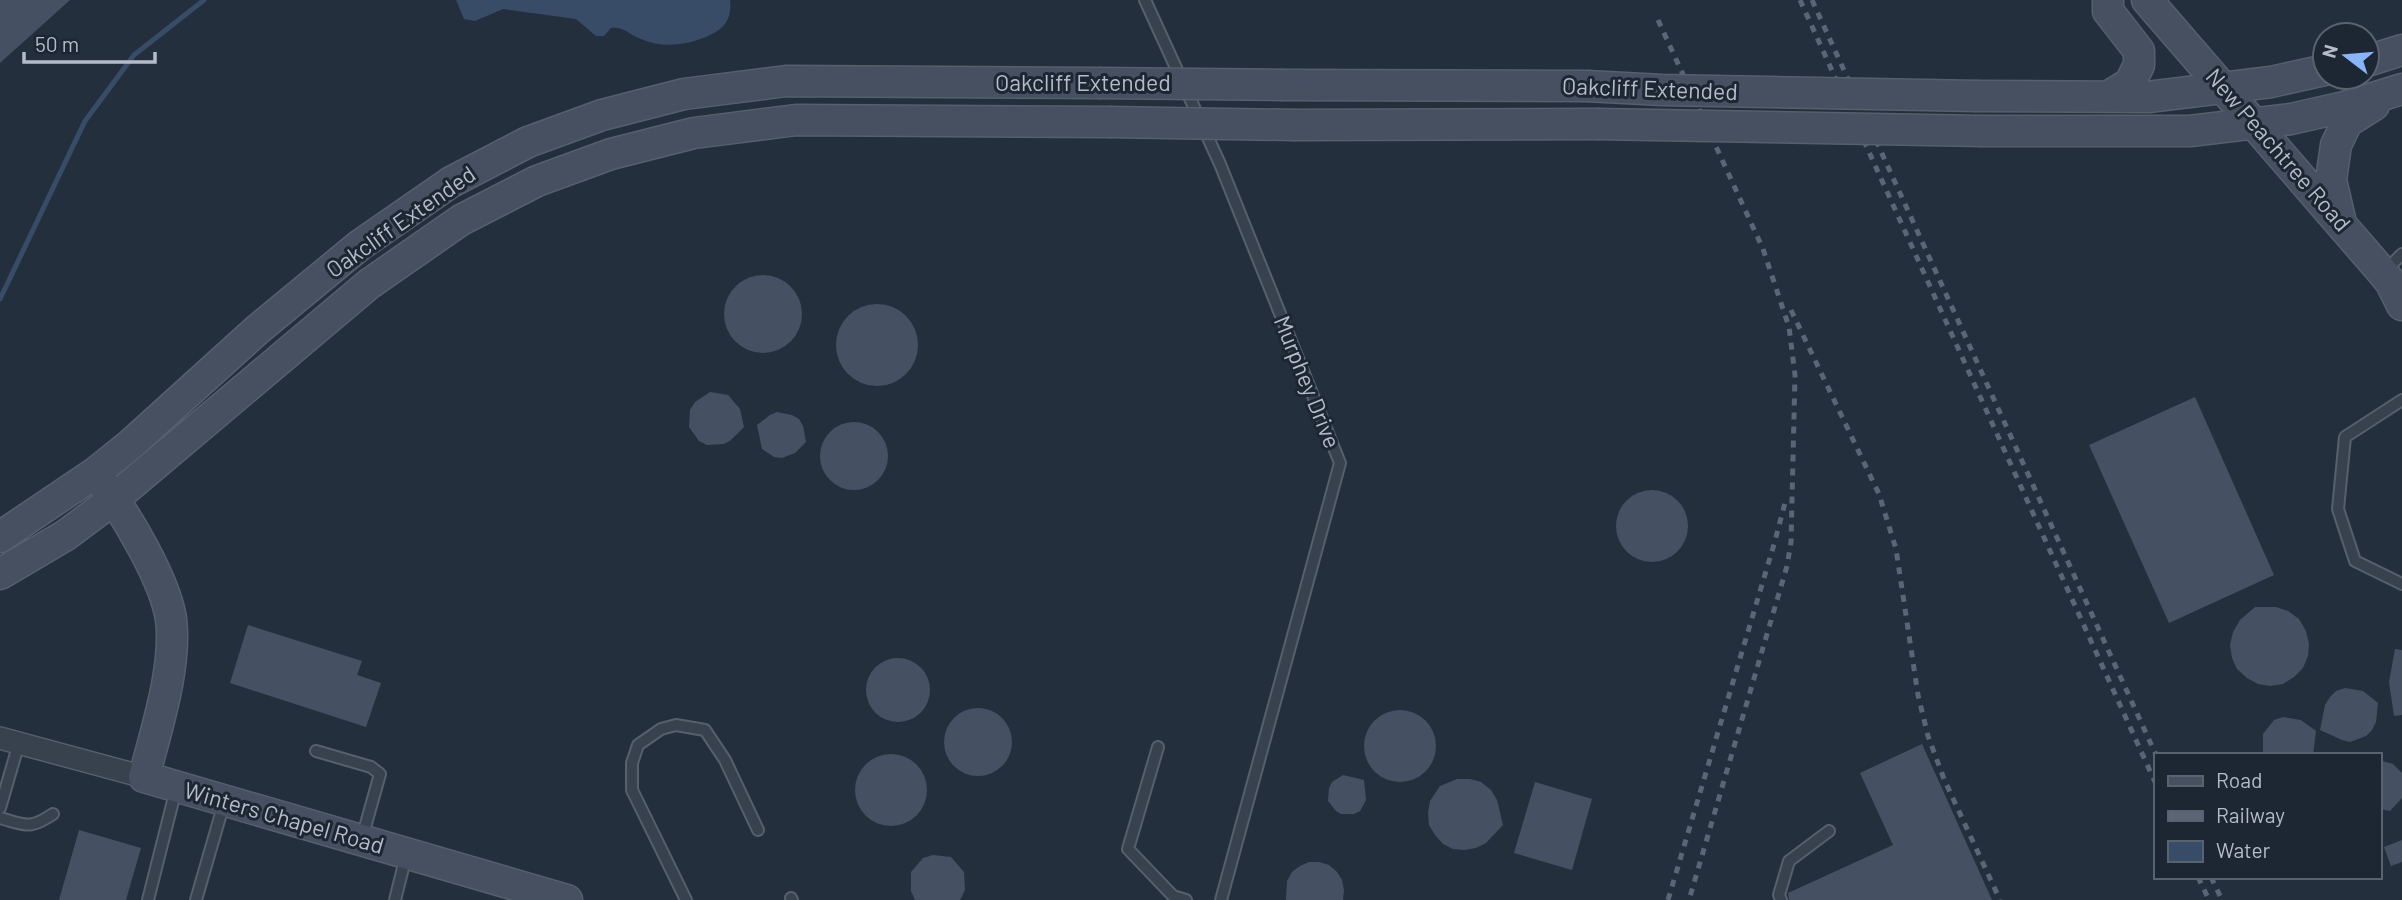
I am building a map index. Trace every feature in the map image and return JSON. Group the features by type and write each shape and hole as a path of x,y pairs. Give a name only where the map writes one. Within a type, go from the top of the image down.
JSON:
{"main road":[{"path":"2108,0 2108,11 2139,51 2139,65 2130,83 2109,96"},
{"name":"New Peachtree Road","path":"2147,0 2340,223 2392,263 2391,283 2402,304"},
{"path":"2381,57 2402,50"},
{"name":"Oakcliff Extended","path":"95,473 257,330 360,245 452,182 527,142 602,115 684,94 786,81 1587,86 1662,90 2148,97 2271,82 2311,73"},
{"path":"2340,223 2331,180 2336,145 2347,121 2399,90"},
{"name":"Oakcliff Extended","path":"114,499 369,284 461,220 537,181 611,154 694,133 796,120 1295,125 1597,124 1983,131 2190,131 2291,119 2399,90"},
{"path":"0,537 95,473 128,520 164,593 171,618 167,686 144,777"},
{"path":"0,574 65,535 114,499"},
{"name":"Winters Chapel Road","path":"144,777 567,900"}],"street":[{"name":"Winters Chapel Road","path":"9,741 144,777"}],"lane":[{"name":"Murphey Drive","path":"1145,0 1220,164 1340,463 1220,900"},
{"path":"2402,400 2344,437 2337,509 2355,561 2402,584"},
{"path":"686,900 632,790 632,763 638,745 661,729 676,725 705,730 725,760 758,830"},
{"path":"0,808 9,741"},
{"path":"1158,747 1128,849 1173,898 1186,900"},
{"path":"316,751 371,767 380,774 361,840"},
{"path":"148,900 177,787"},
{"path":"197,900 225,800"},
{"path":"0,818 36,825 52,814"},
{"path":"1780,900 1789,861 1829,831"},
{"path":"395,900 407,853"}],"water":[{"path":"456,0 730,0 730,6 727,21 716,32 693,41 667,45 649,42 615,28 611,28 604,36 596,36 576,19 503,9 475,21 464,19"}],"building":[{"path":"0,0 70,0 0,63"},
{"path":"755,275 771,275 785,281 796,292 802,306 802,322 796,336 785,347 771,353 755,353 741,347 730,336 724,322 724,306 730,292 741,281"},
{"path":"869,304 885,304 900,311 911,322 918,337 915,361 906,374 885,386 869,386 854,379 843,368 836,353 836,337 843,322 854,311"},
{"path":"710,392 728,395 740,409 744,427 724,444 707,445 699,441 689,427 690,410 695,402"},
{"path":"2195,397 2274,575 2169,623 2089,445"},
{"path":"777,412 799,419 806,442 795,453 782,458 774,457 762,449 757,425"},
{"path":"854,422 867,425 878,432 885,443 888,456 885,469 878,480 867,487 854,490 841,487 830,480 823,469 820,456 823,443 830,432 841,425"},
{"path":"1652,490 1672,496 1682,506 1688,526 1682,546 1672,556 1652,562 1632,556 1622,546 1616,526 1622,506 1632,496"},
{"path":"2255,607 2276,607 2288,611 2299,619 2306,631 2309,644 2303,668 2283,684 2258,684 2237,669 2232,658 2230,645 2233,632 2240,620"},
{"path":"248,625 362,661 357,675 381,683 366,727 230,683"},
{"path":"2395,649 2402,650 2402,715 2394,716 2389,682"},
{"path":"892,658 904,658 921,667 928,678 928,702 921,713 904,722 892,722 880,717 871,708 866,696 866,684 871,672 880,663"},
{"path":"2345,688 2363,691 2378,703 2376,722 2372,730 2366,736 2350,742 2320,730 2325,705 2336,691"},
{"path":"978,708 991,711 1002,718 1009,729 1012,742 1009,755 1002,766 991,773 978,776 965,773 954,766 947,755 944,742 947,729 954,718 965,711"},
{"path":"1400,710 1420,716 1430,726 1436,746 1430,766 1420,776 1400,782 1380,776 1370,766 1364,746 1370,726 1380,716"},
{"path":"2283,717 2301,720 2316,731 2313,753 2263,753 2263,734 2274,720"},
{"path":"1922,744 1992,900 1789,900 1788,893 1893,845 1860,773"},
{"path":"891,754 911,760 921,770 927,790 921,810 911,820 891,826 871,820 861,810 855,790 861,770 871,760"},
{"path":"2381,761 2393,764 2402,773 2402,798 2390,811 2381,809"},
{"path":"1343,775 1364,780 1366,800 1360,811 1354,814 1341,814 1328,801 1332,782"},
{"path":"1457,779 1481,782 1491,790 1497,800 1503,825 1486,843 1476,848 1453,849 1443,844 1429,825 1430,801 1440,786"},
{"path":"1535,782 1592,799 1572,870 1514,853"},
{"path":"79,830 141,848 126,900 59,900"},
{"path":"2402,840 2402,862 2391,866 2384,847"},
{"path":"933,855 951,857 964,872 965,890 960,900 915,900 911,891 911,872 923,858"},
{"path":"1309,862 1329,865 1337,872 1342,880 1343,900 1286,900 1287,881 1292,872"}],"waterway":[{"path":"0,299 85,121 134,55 204,0"}],"railway":[{"path":"1800,0 2154,780"},
{"path":"1812,0 2155,753"},
{"path":"1658,20 1763,249 1789,327 1795,375 1791,542 1787,566 1689,900"},
{"path":"1791,310 1879,494 1896,549 1918,695 1928,736 1944,779 2000,900"},
{"path":"1668,900 1786,499"},
{"path":"2199,879 2209,900"},
{"path":"2212,879 2222,900"}]}
